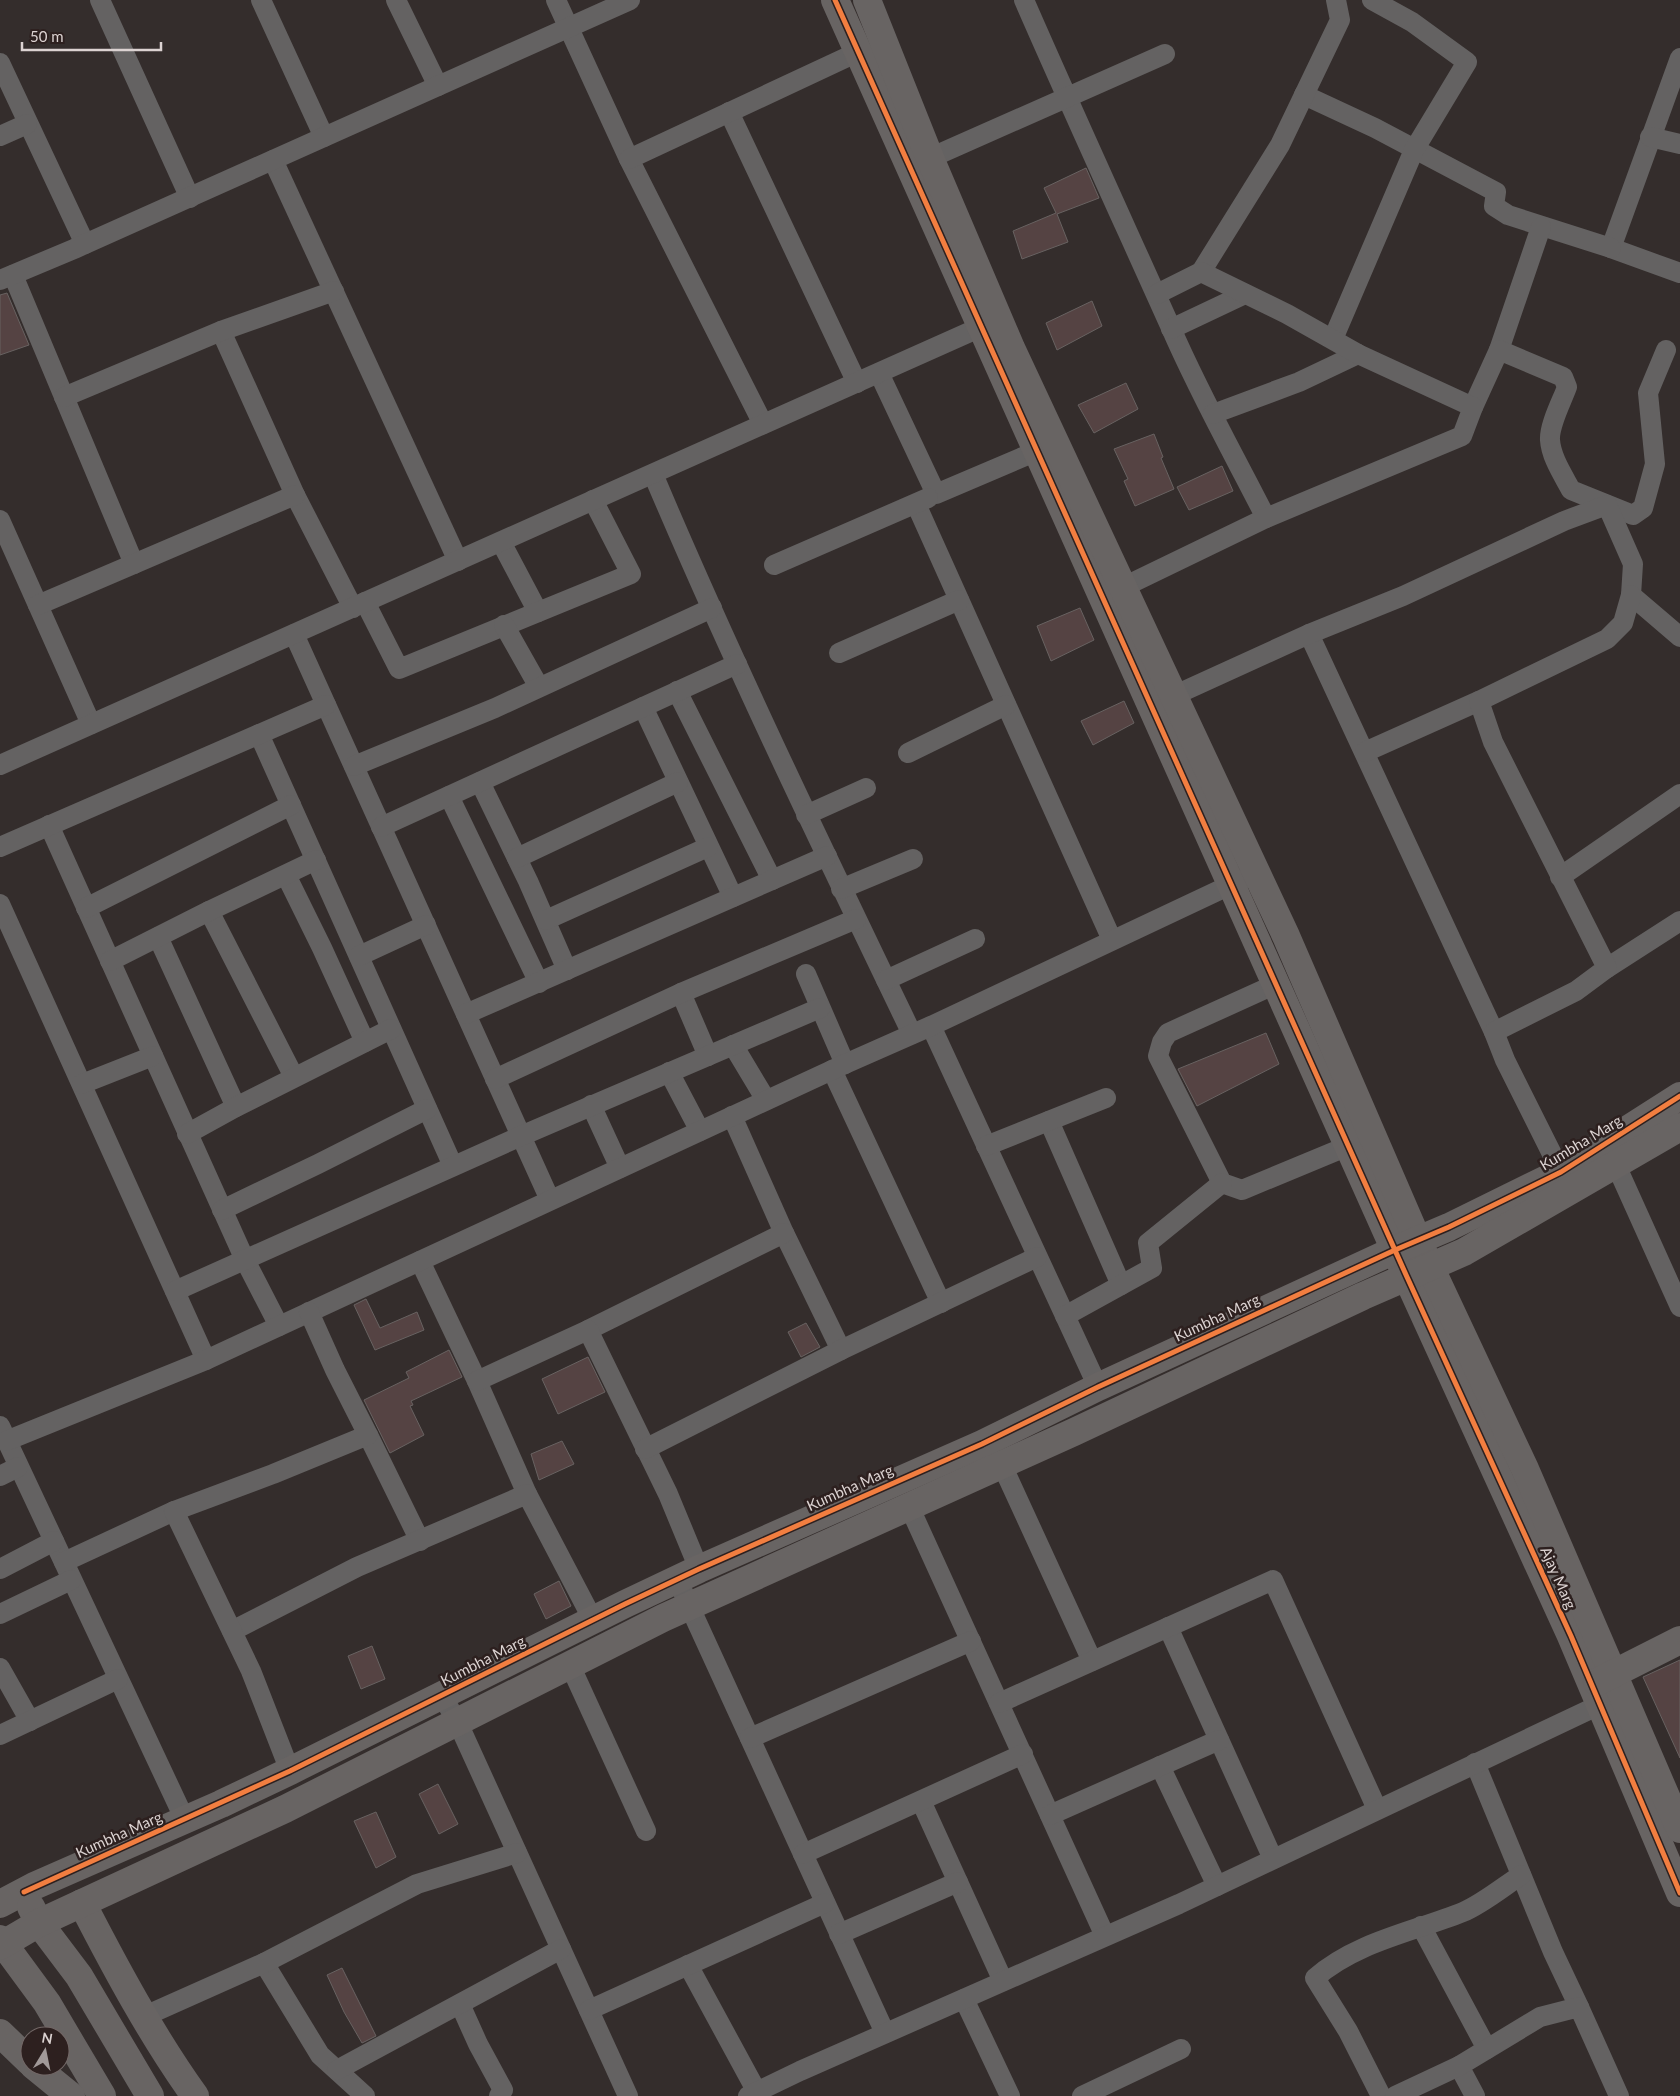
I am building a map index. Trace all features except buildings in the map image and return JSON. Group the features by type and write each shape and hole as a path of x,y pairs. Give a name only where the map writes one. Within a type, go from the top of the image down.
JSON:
{"street":[{"path":"100,0 190,198"},
{"path":"262,0 324,137"},
{"path":"396,0 438,86"},
{"path":"556,0 629,159 764,424"},
{"path":"134,564 64,397 7,277 190,198 630,0"},
{"path":"834,0 1037,450 1113,593 1173,696 1286,936 1406,1245"},
{"path":"867,0 930,158 1113,593 1231,885 1348,1146 1406,1245"},
{"path":"1024,0 1171,329 1266,518"},
{"path":"1157,294 1201,272 1280,145 1340,20 1336,0"},
{"path":"1333,339 1414,150 1467,62 1412,22 1372,0"},
{"path":"629,159 858,52"},
{"path":"930,158 1165,54"},
{"path":"1611,248 1679,61"},
{"path":"0,63 85,244"},
{"path":"1304,95 1376,128 1414,150 1496,192 1494,206 1508,215 1680,272"},
{"path":"729,112 857,383"},
{"path":"0,136 27,124"},
{"path":"1650,137 1680,144"},
{"path":"273,160 458,561"},
{"path":"1113,593 1266,518 1462,436 1499,350 1541,227"},
{"path":"1201,272 1333,339 1358,354 1473,407"},
{"path":"64,397 220,331 334,291"},
{"path":"1171,329 1245,294"},
{"path":"0,765 981,327"},
{"path":"220,331 295,495 399,669 632,574 593,500"},
{"path":"1499,350 1563,377 1567,387 1555,417 1550,439 1556,462 1571,490 1633,515 1643,508 1655,464 1648,393 1666,350"},
{"path":"1213,414 1299,382 1358,354"},
{"path":"879,373 936,494"},
{"path":"774,565 1037,450"},
{"path":"653,474 806,815 912,1034"},
{"path":"38,605 295,495"},
{"path":"916,504 1112,940"},
{"path":"1173,696 1309,634 1403,596 1564,521 1607,505"},
{"path":"1365,752 1478,701 1607,639 1623,623 1631,595 1633,564 1607,505"},
{"path":"0,520 91,724"},
{"path":"501,542 538,612"},
{"path":"1631,595 1680,637"},
{"path":"839,653 959,600"},
{"path":"354,766 539,688 712,608"},
{"path":"504,625 539,688"},
{"path":"294,634 550,1200"},
{"path":"1309,634 1494,1032 1505,1060 1561,1172"},
{"path":"381,827 737,664"},
{"path":"677,691 772,880"},
{"path":"1478,701 1493,742 1607,968"},
{"path":"0,847 326,705"},
{"path":"908,753 1006,705"},
{"path":"643,707 733,897"},
{"path":"259,734 453,1166"},
{"path":"480,782 568,970"},
{"path":"517,858 678,782"},
{"path":"806,815 866,788"},
{"path":"1560,877 1680,794"},
{"path":"450,796 539,983"},
{"path":"86,908 292,805"},
{"path":"49,825 244,1260 279,1326"},
{"path":"546,920 708,846"},
{"path":"466,1014 827,856"},
{"path":"841,889 913,859"},
{"path":"110,961 316,860"},
{"path":"185,1820 3,1433 206,1360 766,1100 931,1026 1256,873"},
{"path":"286,875 365,1042"},
{"path":"0,904 206,1360"},
{"path":"209,911 294,1077"},
{"path":"495,1079 681,993 856,919"},
{"path":"1494,1032 1576,991 1607,968 1680,921"},
{"path":"359,956 426,925"},
{"path":"158,937 236,1107"},
{"path":"886,980 976,940"},
{"path":"806,974 820,1008 839,1067 942,1303"},
{"path":"1276,984 1168,1033 1162,1042 1158,1056 1222,1183 1242,1190 1348,1146"},
{"path":"681,993 708,1056"},
{"path":"175,1291 591,1105 820,1008"},
{"path":"931,1026 1098,1388"},
{"path":"188,1134 294,1077 391,1029"},
{"path":"733,1045 766,1100"},
{"path":"82,1084 153,1056"},
{"path":"669,1072 700,1131"},
{"name":"Kumbha Marg","path":"0,1904 290,1771 688,1574 982,1444 1561,1172 1680,1096"},
{"path":"986,1146 1106,1098"},
{"path":"591,1105 620,1168"},
{"path":"222,1210 427,1109"},
{"path":"732,1116 784,1234 841,1350"},
{"path":"1049,1121 1121,1285"},
{"path":"102,2096 47,2002 1,1943 39,1923 284,1810 690,1606 1002,1465 1464,1252 1680,1127"},
{"path":"1616,1165 1680,1307"},
{"path":"1064,1316 1152,1268 1148,1243 1222,1183"},
{"path":"478,1381 588,1330 784,1234"},
{"name":"Ajay Marg","path":"1406,1245 1525,1469 1680,1893"},
{"path":"645,1448 841,1350 1037,1257"},
{"path":"420,1261 478,1381 527,1494 594,1620"},
{"path":"309,1312 335,1370 420,1541"},
{"path":"588,1330 668,1494 688,1574 690,1606 885,2034"},
{"path":"64,1562 174,1511 273,1474 368,1435"},
{"path":"1002,1465 1092,1662"},
{"path":"0,1476 18,1467"},
{"path":"232,1631 357,1567 527,1494"},
{"path":"909,1506 1105,1936"},
{"path":"174,1511 251,1671 290,1771"},
{"path":"0,1568 54,1542"},
{"path":"0,1614 71,1580"},
{"path":"999,1703 1273,1580 1377,1809"},
{"path":"1168,1628 1273,1859"},
{"path":"688,1966 753,2094 1216,1886 1476,1763 1607,1689 1680,1640"},
{"path":"750,1738 971,1641"},
{"path":"570,1665 646,1831"},
{"path":"0,1668 30,1721"},
{"path":"0,1735 118,1679"},
{"name":"Ajay Marg","path":"1607,1689 1680,1829"},
{"path":"442,1696 458,1722 628,2096"},
{"path":"1050,1815 1219,1740"},
{"path":"803,1854 1023,1754"},
{"path":"1476,1763 1553,1952 1619,2096"},
{"path":"1160,1766 1216,1886"},
{"path":"921,1801 1003,1981"},
{"path":"146,2016 264,1964 417,1884 517,1853"},
{"path":"1381,2096 1348,2031 1316,1978 1332,1964 1394,1936 1464,1912 1521,1875"},
{"path":"840,1934 958,1882"},
{"path":"24,1892 39,1923 79,1976 150,2096"},
{"path":"82,1903 106,1951 180,2074 196,2096"},
{"path":"589,2010 826,1903"},
{"path":"1421,1926 1487,2048"},
{"path":"337,2070 561,1949"},
{"path":"264,1964 320,2054 365,2096"},
{"path":"964,1998 1010,2096"},
{"path":"460,2004 478,2044 503,2090 499,2096"},
{"path":"1395,2096 1460,2066 1540,2017 1579,2007"},
{"path":"0,2033 20,2052"},
{"path":"1082,2096 1181,2049"},
{"path":"1460,2066 1475,2096"},
{"path":"46,2076 71,2096"}],"cycle path":[{"path":"835,0 1407,1277 1571,1636 1680,1893"},
{"path":"24,1892 290,1771 699,1569 982,1444 1098,1387 1449,1227 1561,1172 1680,1096"}]}
